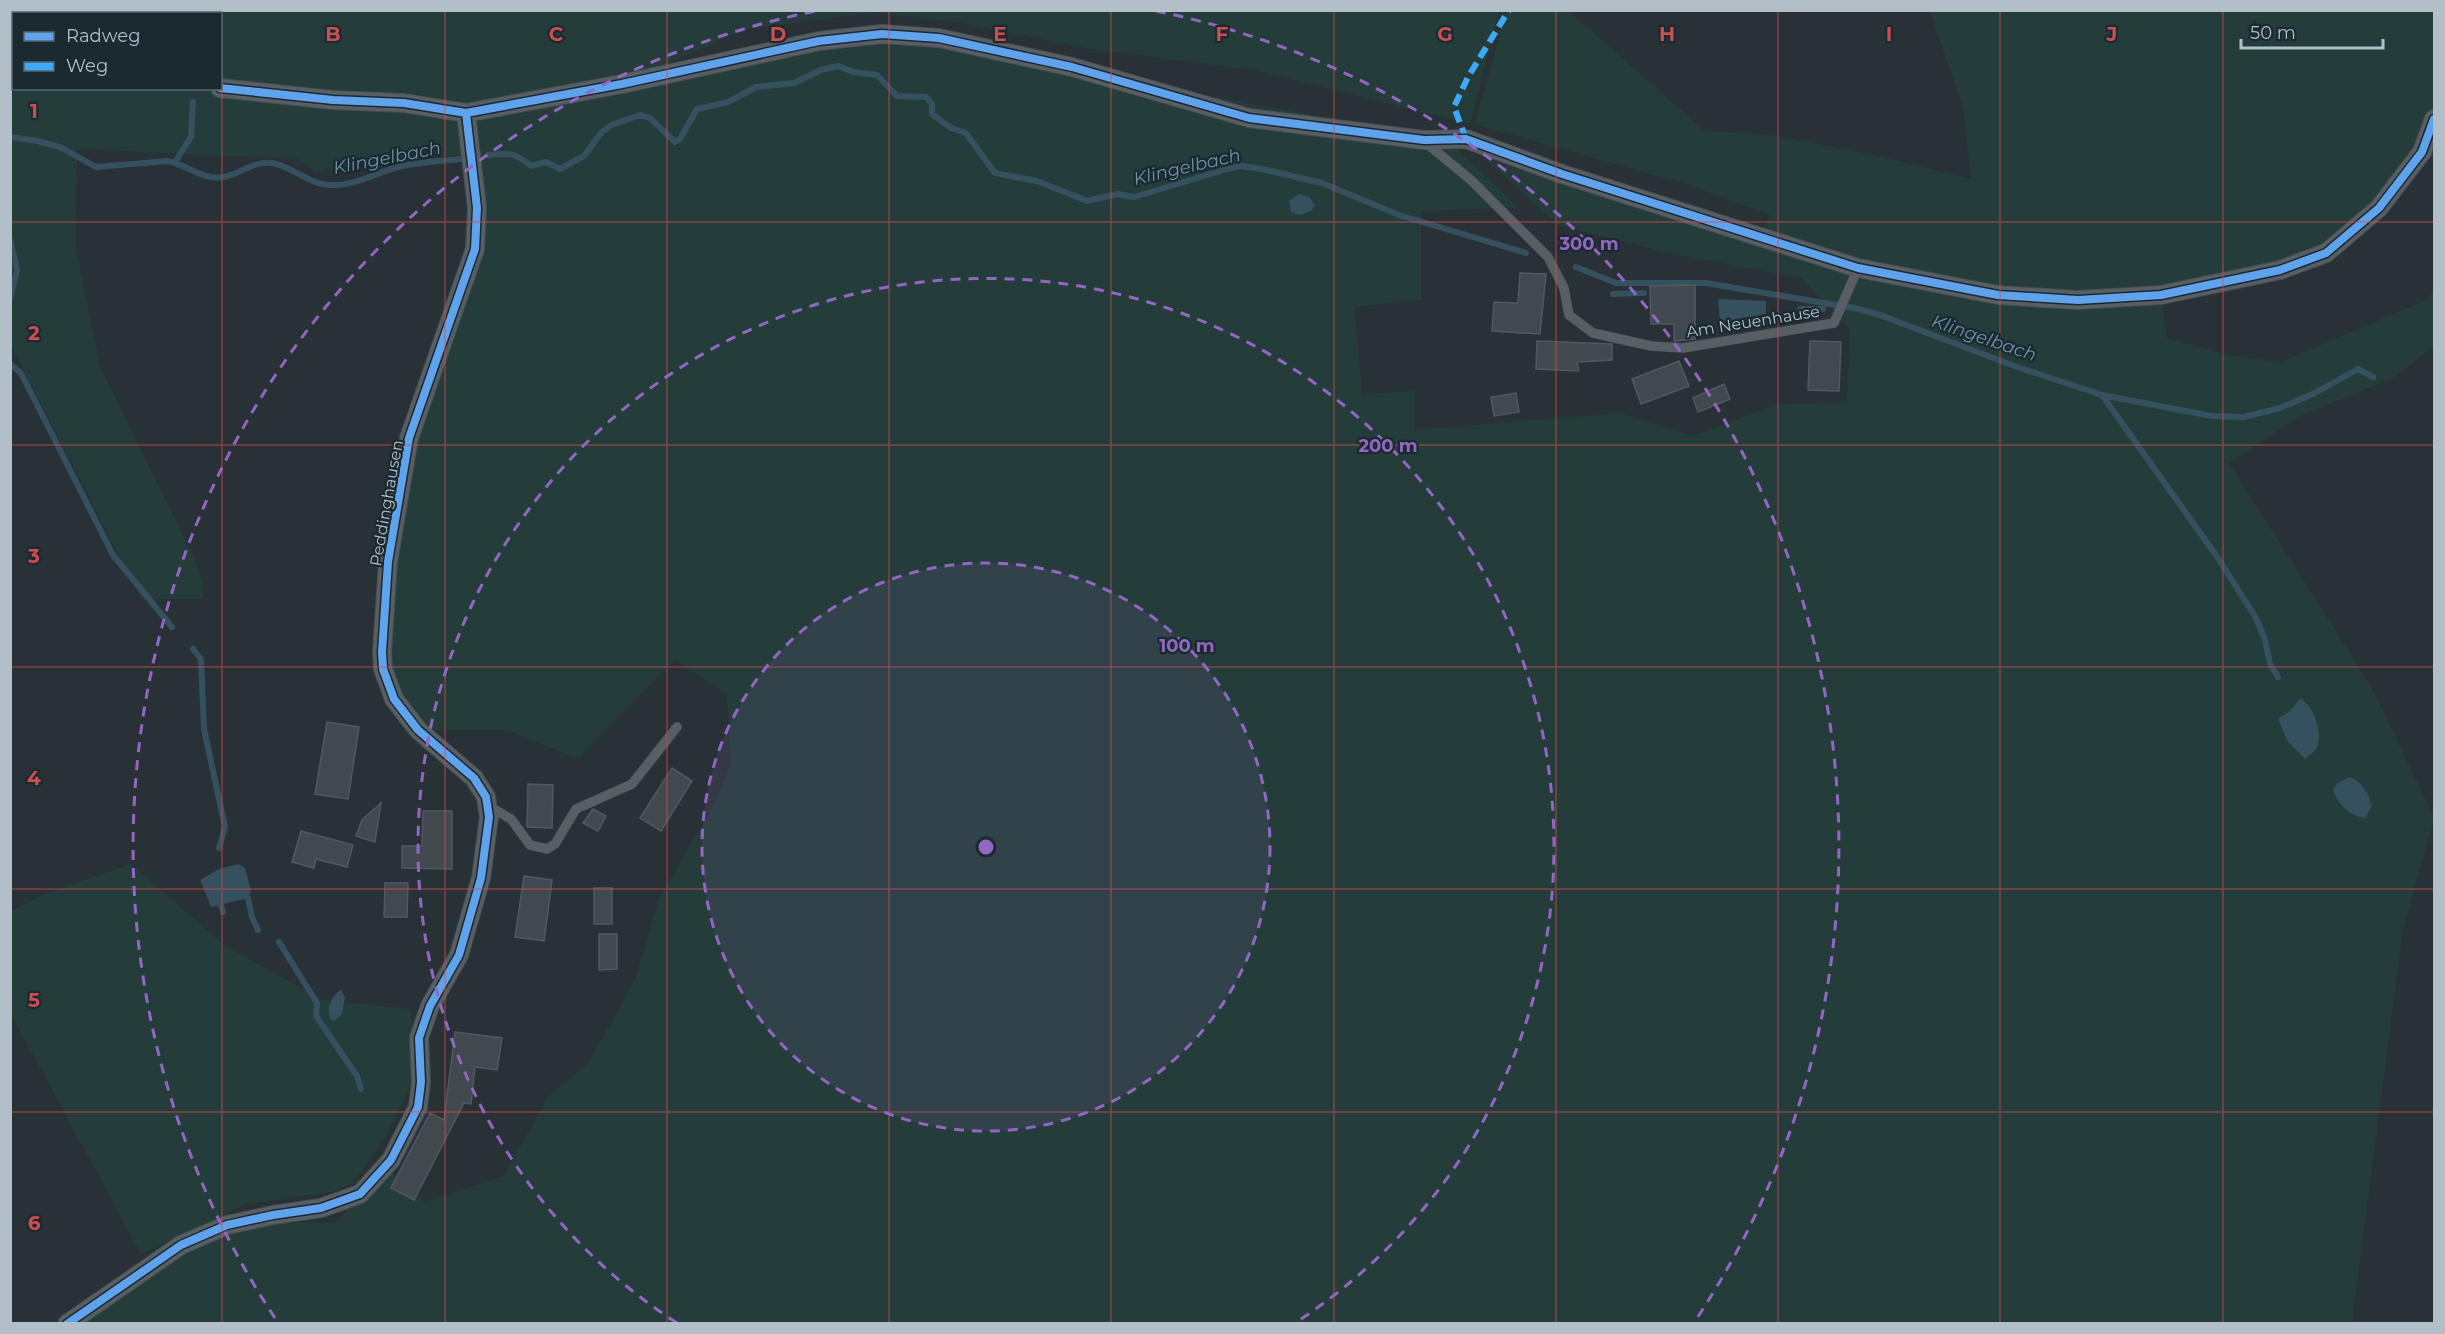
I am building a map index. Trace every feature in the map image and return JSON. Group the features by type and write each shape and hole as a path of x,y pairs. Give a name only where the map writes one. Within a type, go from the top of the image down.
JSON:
{"street":[{"path":"222,88 333,100 404,103 466,113 622,84 819,41 882,34 939,38 1072,67 1249,117 1424,140 1467,139 1595,185 1858,268 1998,295 2078,300 2161,295 2280,270 2326,253 2379,208 2422,152 2434,119"},
{"name":"Peddinghausen","path":"67,1323 181,1245 227,1225 321,1208 360,1194 391,1160 418,1107 421,1082 419,1038 430,1006 459,955 481,878 489,817 486,797 474,778 418,730 394,699 383,669 382,652 388,562 409,438 475,249 477,208 466,113"}],"lane":[{"name":"Am Neuenhause","path":"1424,140 1472,180 1548,258 1564,288 1569,315 1593,333 1651,346 1683,348 1834,323 1858,268"},
{"path":"488,805 511,819 530,845 548,849 555,844 576,809 632,784 677,727"}],"green space":[{"path":"11,11 1499,11 1470,124 1254,70 1090,49 963,23 876,12 743,30 625,83 881,40 917,42 1340,120 1457,150 1519,208 1421,211 1421,300 1355,307 1362,394 1415,391 1415,430 1619,413 1692,436 1777,405 1847,402 1850,329 1801,278 1669,253 1558,225 1486,160 1679,215 1757,241 1770,215 1686,184 1475,124 1506,11 1569,11 1705,131 1772,135 1869,154 1971,179 1963,108 1930,11 2434,11 2434,119 2422,152 2326,253 2161,296 2167,338 2233,356 2281,362 2422,302 2434,292 2434,346 2395,377 2298,417 2229,463 2370,685 2434,817 2403,930 2352,1323 67,1323 227,1225 338,1222 369,1180 385,1165 425,1203 504,1176 547,1098 589,1062 635,980 659,898 710,812 731,764 727,694 675,660 578,759 508,730 418,730 383,669 409,438 475,249 469,154 340,166 316,172 298,159 77,149 76,248 100,366 199,569 204,599 141,599 11,346"},
{"path":"131,864 224,945 323,1000 411,1009 415,1078 386,1136 354,1182 332,1192 246,1204 141,1254 11,1014 10,912 47,893"}],"water":[{"path":"1299,194 1309,197 1315,205 1311,211 1300,215 1291,212 1289,201"},
{"path":"1718,299 1766,301 1766,314 1720,322"},
{"path":"2300,699 2310,707 2319,736 2316,749 2305,759 2288,742 2278,719 2290,711"},
{"path":"2349,777 2361,784 2371,801 2372,806 2365,818 2349,812 2341,804 2333,789"},
{"path":"238,864 245,868 251,891 248,898 211,907 200,880 219,869"},
{"path":"341,990 345,997 342,1014 334,1021 331,1020 329,1008 334,996"}],"building":[{"path":"1520,273 1546,274 1540,334 1492,331 1494,302 1518,303"},
{"path":"1695,285 1695,339 1674,341 1674,324 1651,324 1650,286"},
{"path":"1537,341 1612,344 1612,360 1577,362 1579,371 1536,369"},
{"path":"1810,341 1841,342 1839,391 1808,390"},
{"path":"1679,361 1689,386 1641,404 1632,379"},
{"path":"1724,384 1730,399 1698,412 1693,398"},
{"path":"1516,393 1519,412 1494,416 1491,397"},
{"path":"327,722 359,727 348,799 315,794"},
{"path":"672,768 692,781 661,831 640,818"},
{"path":"528,784 553,785 552,828 527,827"},
{"path":"381,803 375,842 356,836 362,820"},
{"path":"593,809 606,816 598,831 583,823"},
{"path":"423,811 452,811 452,869 402,868 402,846 422,846"},
{"path":"301,831 353,845 347,867 316,859 314,868 292,862"},
{"path":"524,876 552,880 544,941 515,937"},
{"path":"385,883 408,883 407,917 384,917"},
{"path":"594,888 612,888 612,924 594,924"},
{"path":"599,934 617,934 617,969 599,970"},
{"path":"455,1032 502,1038 497,1070 475,1067 471,1104 464,1103 414,1200 391,1188 430,1113 444,1120"}],"waterway":[{"name":"Klingelbach","path":"488,155 511,154 531,166 546,162 560,169 584,156 601,133 611,125 640,115 650,118 675,142 680,139 697,109 728,102 756,87 794,83 821,70 838,66 853,72 877,75 897,96 926,97 932,104 932,114 951,128 966,133 995,173 1037,181 1087,201 1117,194 1134,197 1241,166 1322,183 1399,215 1526,253"},
{"path":"175,162 191,137 193,102"},
{"name":"Klingelbach","path":"10,137 38,141 62,148 96,167 168,161 202,175 216,178 230,175 253,165 272,163 315,182 331,185 349,183 402,166 461,159"},
{"path":"10,239 17,270 10,299"},
{"name":"Klingelbach","path":"1576,267 1616,283 1706,283 1854,308 1880,315 2017,367 2102,395 2212,416 2244,417 2280,408 2315,393 2358,369 2373,377"},
{"path":"1613,294 1644,293"},
{"path":"1800,309 1823,309"},
{"path":"10,364 21,373 113,555 172,627"},
{"path":"2102,395 2218,558 2256,618 2265,640 2270,664 2278,677"},
{"path":"193,649 201,659 204,729 225,827 219,848"},
{"path":"248,898 252,917 258,930"},
{"path":"221,905 223,912"},
{"path":"279,942 317,1003 316,1016 357,1076 361,1089"}],"marked path":[{"path":"1466,139 1454,107 1468,77 1509,10"}],"cycle path":[{"path":"222,88 333,100 404,103 466,113 622,84 819,41 882,34 939,38 1072,67 1249,118 1424,140 1466,139 1562,174 1858,268 1998,295 2078,300 2161,295 2280,270 2326,253 2379,208 2422,152 2434,119"},
{"path":"67,1324 181,1245 227,1225 321,1208 360,1194 391,1160 418,1107 421,1082 419,1038 430,1006 459,955 481,878 489,817 486,797 474,778 418,730 394,699 383,669 382,652 388,562 409,438 475,249 477,208 466,113"}]}
